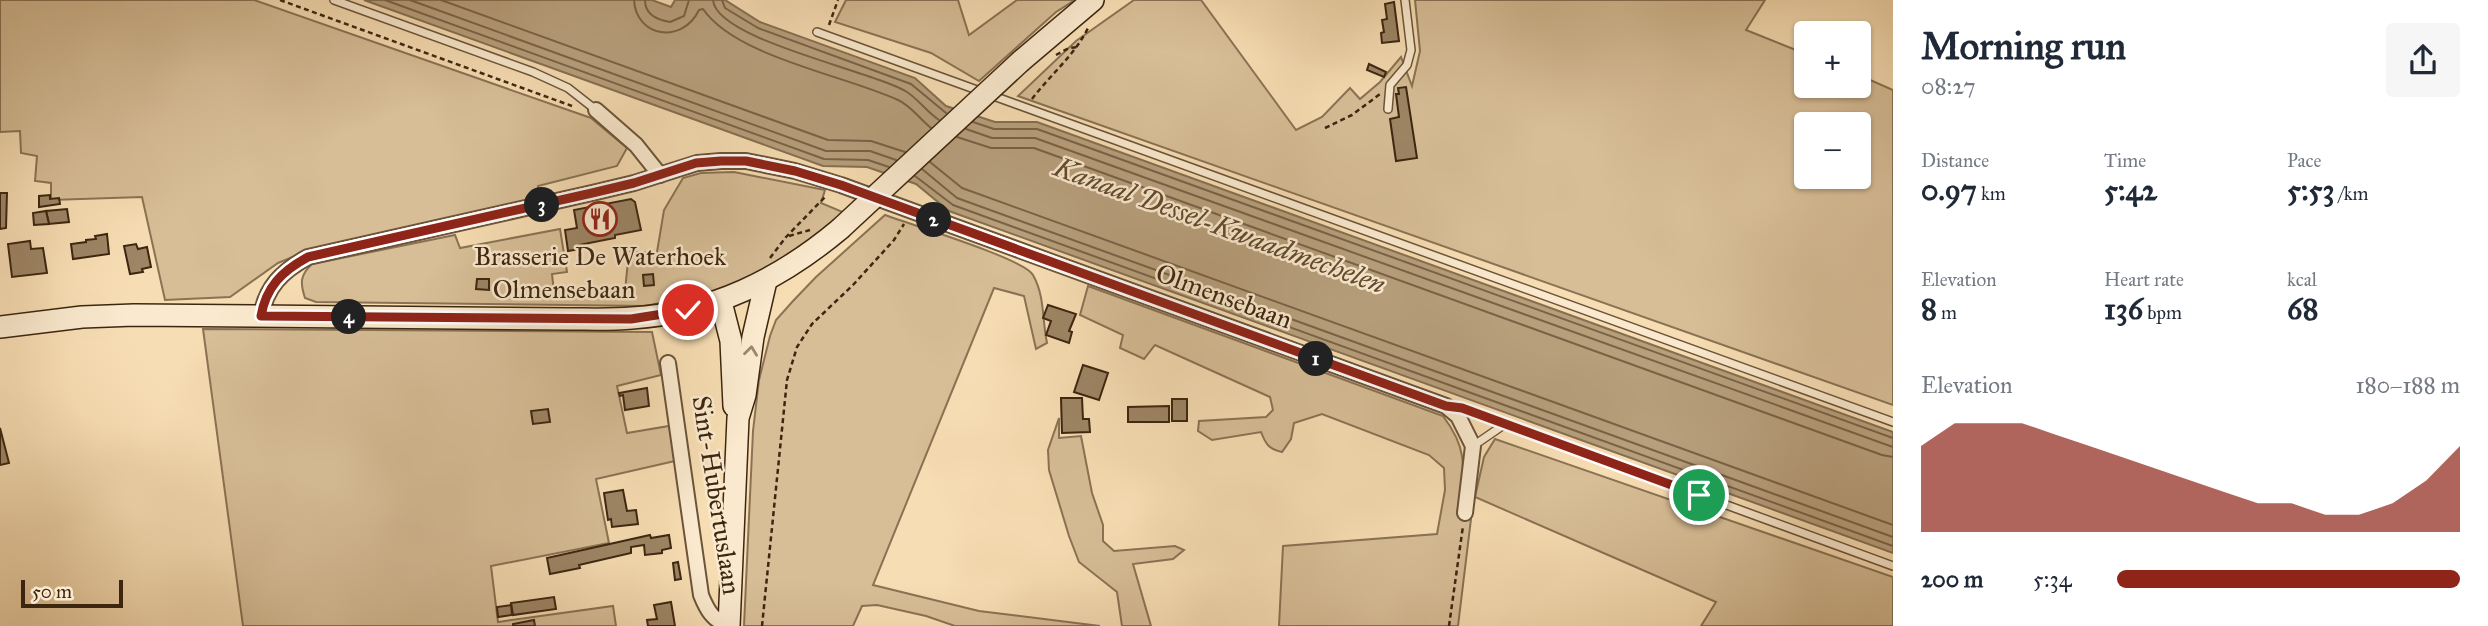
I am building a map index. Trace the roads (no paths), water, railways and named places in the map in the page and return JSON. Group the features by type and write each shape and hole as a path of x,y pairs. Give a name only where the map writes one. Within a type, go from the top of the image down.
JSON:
{"street":[{"name":"Olmensebaan","path":"0,327 82,317 631,319 720,302 766,281 818,247 1044,39 1093,0"},
{"path":"596,110 636,145 660,175"},
{"name":"Olmensebaan","path":"261,316 264,300 275,282 293,265 308,257 592,193 696,163 746,161 795,171 841,185 1446,406"},
{"name":"Sint-Hubertuslaan","path":"668,363 701,596 707,610 718,622 729,626 738,418 745,395 753,337 766,281"},
{"name":"Sint-Hubertuslaan","path":"720,302 731,341 733,400 738,418"},
{"path":"1446,406 1458,416 1473,446 1465,513"}],"lane":[{"path":"334,0 533,72 568,88 596,110"},
{"path":"1388,109 1390,85 1407,65 1411,50 1405,0"},
{"path":"821,33 1893,422"},
{"path":"1446,406 1462,408 1893,566"},
{"path":"1473,446 1505,424"}],"water":[{"name":"Kanaal Dessel-Kwaadmechelen","path":"364,0 652,0 671,7 675,0 725,0 760,22 915,78 946,106 995,122 1037,122 1893,432 1893,553 949,211 916,184 867,167 823,166"}],"place":[{"name":"Brasserie De Waterhoek","path":"600,219"}]}
